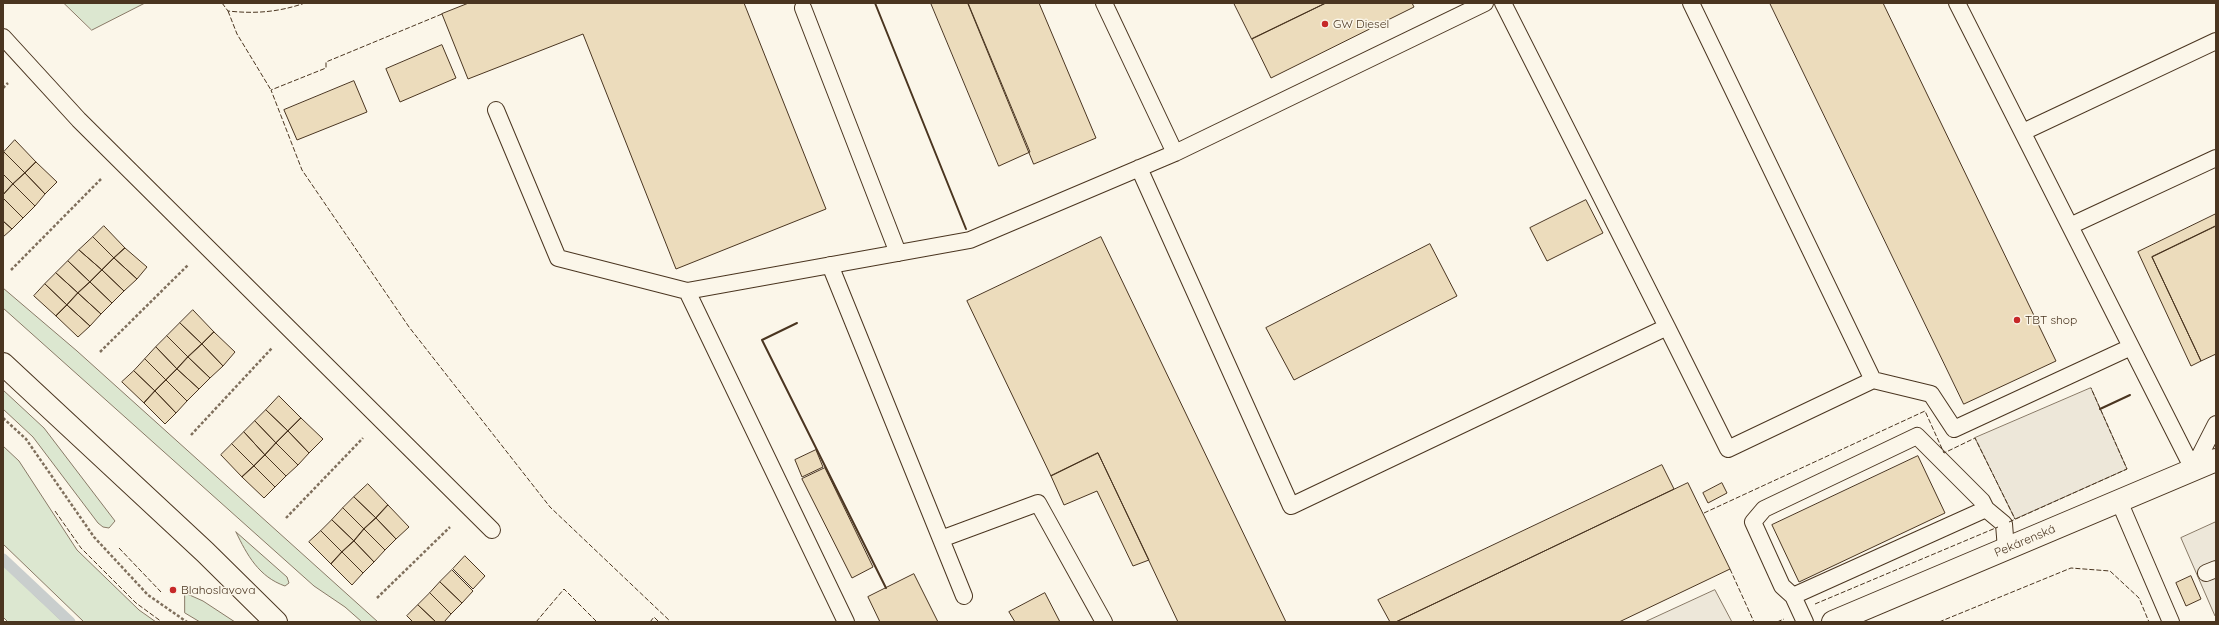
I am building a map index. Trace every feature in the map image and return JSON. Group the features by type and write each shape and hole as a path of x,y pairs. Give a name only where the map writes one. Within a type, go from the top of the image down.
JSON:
{"street":[{"path":"3,364 205,552 276,622"},
{"name":"Pekárenská","path":"1833,622 2216,460"}],"lane":[{"path":"1104,3 1175,152"},
{"path":"496,110 558,258 687,291 970,240 1175,152 1485,3"},
{"path":"1503,3 1728,449 1873,380 1931,394 1954,429 2131,347"},
{"path":"1691,3 1873,380"},
{"path":"1957,3 2193,469"},
{"path":"803,8 898,253"},
{"path":"3,37 79,120 492,530"},
{"path":"2023,132 2216,41"},
{"path":"2070,226 2216,158"},
{"path":"1139,168 1291,506 1667,327"},
{"path":"830,265 964,596"},
{"path":"687,291 846,622"},
{"path":"2193,469 2216,424"},
{"path":"1805,622 1793,596 1782,586 1753,522 1764,509 1917,436 1982,501 1986,509 2004,524 2006,549"},
{"path":"2119,501 2171,622"},
{"path":"941,539 1038,503 1104,622"},
{"path":"1793,596 1986,509"}],"path":[{"path":"11,270 80,200"},
{"path":"100,352 166,286"},
{"path":"191,435 255,366"},
{"path":"3,418 26,439 94,537 148,595 187,622"},
{"path":"286,518 345,456"},
{"path":"377,598 470,507"}],"green space":[{"path":"64,3 145,3 92,30"},
{"path":"3,288 77,351 378,622 362,622 345,607 314,586 3,308"},
{"path":"3,390 44,428 115,521 109,528 103,527 98,523 33,437 3,409"},
{"path":"3,446 19,461 77,550 139,610 156,622 84,622 3,544"},
{"path":"236,532 287,577 289,583 285,586 268,577 261,571 249,557"},
{"path":"3,565 63,622 8,622 3,617"},
{"path":"185,593 203,601 235,622 200,622 185,613"}],"shaded area":[{"path":"2091,388 2127,469 2015,519 1975,438"},
{"path":"2216,522 2216,615 2215,616 2181,538"},
{"path":"1715,590 1732,622 1645,622"}],"building":[{"path":"469,3 744,3 826,209 676,269 583,34 468,79 442,14"},
{"path":"931,3 968,3 1030,152 999,166"},
{"path":"968,3 1039,3 1096,138 1034,164"},
{"path":"1234,3 1326,3 1252,39"},
{"path":"1326,3 1412,3 1414,7 1271,78 1252,39"},
{"path":"1770,3 1883,3 2056,361 1964,404"},
{"path":"442,45 456,78 400,102 386,69"},
{"path":"354,81 367,112 297,140 284,110"},
{"path":"15,140 36,162 25,173 4,152"},
{"path":"4,152 25,173 13,184 3,174"},
{"path":"36,162 57,182 45,194 25,173"},
{"path":"25,173 45,194 35,206 13,184"},
{"path":"3,174 13,184 3,195"},
{"path":"13,184 35,206 23,218 3,198 3,195"},
{"path":"3,198 23,218 12,229 3,221"},
{"path":"1586,200 1603,233 1547,261 1530,228"},
{"path":"2216,214 2216,226 2152,257 2201,361 2191,366 2138,252"},
{"path":"3,221 12,229 3,237"},
{"path":"104,226 125,248 114,258 93,237"},
{"path":"2216,226 2216,354 2201,361 2152,257"},
{"path":"93,237 114,258 102,270 79,250"},
{"path":"1101,237 1286,622 1178,622 1098,453 1051,476 967,301"},
{"path":"1430,244 1457,296 1294,380 1266,328"},
{"path":"125,248 147,267 137,279 114,258"},
{"path":"79,250 102,270 90,282 68,261"},
{"path":"114,258 137,279 124,291 102,270"},
{"path":"68,261 90,282 78,293 56,273"},
{"path":"102,270 124,291 112,303 90,282"},
{"path":"56,273 78,293 67,305 45,284"},
{"path":"90,282 112,303 101,314 78,293"},
{"path":"45,284 67,305 56,316 34,296"},
{"path":"78,293 101,314 90,326 67,305"},
{"path":"67,305 90,326 78,337 56,316"},
{"path":"193,310 214,332 202,344 180,323"},
{"path":"180,323 202,344 188,357 167,336"},
{"path":"214,332 235,352 223,366 202,344"},
{"path":"167,336 188,357 177,369 156,347"},
{"path":"202,344 223,366 210,378 188,357"},
{"path":"156,347 177,369 166,380 145,359"},
{"path":"188,357 210,378 199,389 177,369"},
{"path":"145,359 166,380 155,391 134,371"},
{"path":"177,369 199,389 187,401 166,380"},
{"path":"134,371 155,391 144,403 122,382"},
{"path":"166,380 187,401 176,413 155,391"},
{"path":"155,391 176,413 165,424 144,403"},
{"path":"279,396 301,418 288,431 266,410"},
{"path":"266,410 288,431 276,443 255,421"},
{"path":"301,418 323,439 309,453 288,431"},
{"path":"255,421 276,443 265,455 244,432"},
{"path":"288,431 309,453 298,465 276,443"},
{"path":"244,432 265,455 254,466 232,444"},
{"path":"276,443 298,465 286,476 265,455"},
{"path":"232,444 254,466 242,477 221,455"},
{"path":"816,450 823,467 802,477 795,460"},
{"path":"1098,453 1149,560 1133,566 1097,491 1064,505 1051,476"},
{"path":"265,455 286,476 275,487 254,466"},
{"path":"1918,456 1945,513 1799,582 1772,525"},
{"path":"1662,465 1674,489 1396,622 1390,622 1378,600"},
{"path":"254,466 275,487 264,498 242,477"},
{"path":"825,468 873,567 852,578 802,479"},
{"path":"1688,483 1730,569 1619,622 1396,622"},
{"path":"1722,483 1727,493 1708,503 1703,493"},
{"path":"368,484 388,505 376,518 354,497"},
{"path":"354,497 376,518 364,529 343,508"},
{"path":"388,505 409,527 396,539 376,518"},
{"path":"343,508 364,529 354,541 332,520"},
{"path":"376,518 396,539 385,550 364,529"},
{"path":"332,520 354,541 342,552 321,531"},
{"path":"364,529 385,550 374,562 354,541"},
{"path":"321,531 342,552 331,564 309,542"},
{"path":"354,541 374,562 363,573 342,552"},
{"path":"342,552 363,573 352,585 331,564"},
{"path":"465,556 485,576 473,589 453,569"},
{"path":"452,570 473,591 462,603 440,582"},
{"path":"914,574 938,622 880,622 868,597"},
{"path":"2191,576 2201,599 2186,606 2176,583"},
{"path":"440,582 462,603 451,614 430,593"},
{"path":"430,593 451,614 444,622 436,622 418,605"},
{"path":"1045,593 1060,622 1015,622 1009,612"},
{"path":"418,605 436,622 413,622 407,616"}],"waterway":[{"path":"3,559 70,622"}],"fence":[{"path":"222,3 228,11 248,12 267,12 305,3"},
{"path":"228,11 237,34 271,90"},
{"path":"442,14 326,62 326,68 271,90 302,170 409,327 550,507 671,622"},
{"path":"2009,522 2127,469 2091,388"},
{"path":"1704,513 1925,411 1944,453 1975,438 2015,519"},
{"path":"55,511 81,548 136,603 162,622"},
{"path":"1815,604 1998,527"},
{"path":"119,548 161,592"},
{"path":"1939,622 2071,568 2110,571 2139,598 2149,622"},
{"path":"1730,569 1754,622"},
{"path":"536,622 564,589 597,622"},
{"path":"650,622 654,617 659,622"},
{"path":"1777,622 1784,619"}],"wall":[{"path":"875,3 966,229"},
{"path":"797,323 762,340 886,588"},
{"path":"2100,409 2130,395"}],"place":[{"name":"GW Diesel","path":"1325,24"},
{"name":"TBT shop","path":"2017,320"},
{"name":"Blahoslavova","path":"173,590"}]}
